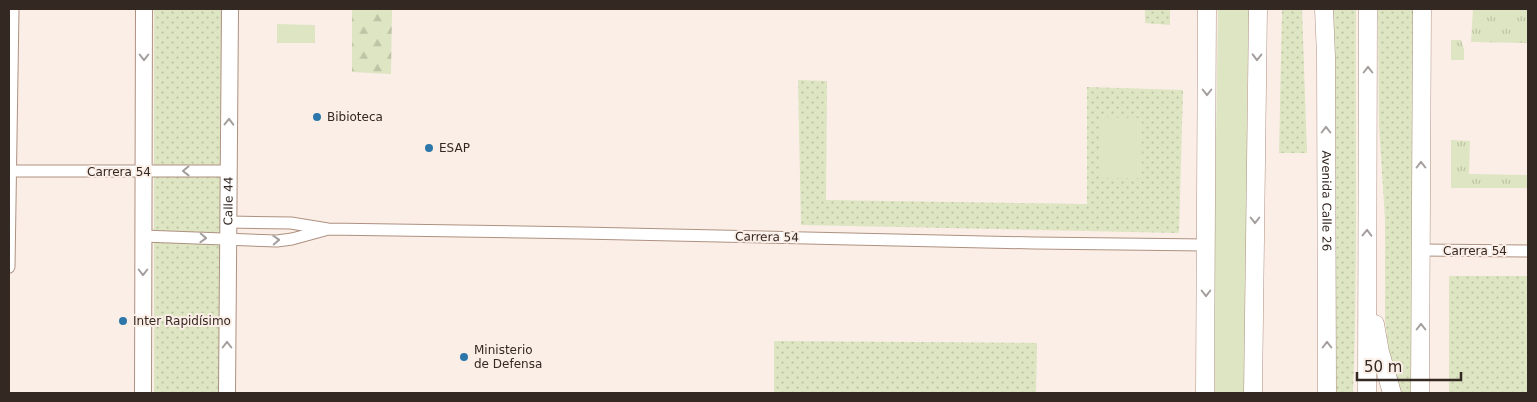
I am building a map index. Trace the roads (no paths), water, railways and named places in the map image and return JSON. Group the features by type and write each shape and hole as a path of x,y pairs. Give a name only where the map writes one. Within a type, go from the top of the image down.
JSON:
{"main road":[{"path":"1205,393 1207,9"},
{"path":"1253,393 1258,9"},
{"name":"Avenida Calle 26","path":"1324,9 1326,56 1327,393"},
{"path":"1367,393 1368,9"},
{"path":"1420,393 1422,9"},
{"path":"1367,282 1380,352 1392,393"}],"street":[{"path":"9,267 13,9"},
{"path":"143,393 144,9"},
{"name":"Calle 44","path":"227,393 230,9"},
{"name":"Carrera 54","path":"10,171 228,171"},
{"name":"Carrera 54","path":"228,222 291,224 328,229 1206,245"},
{"name":"Carrera 54","path":"143,236 277,241 328,229"},
{"name":"Carrera 54","path":"1421,250 1528,251"}],"place":[{"name":"Bibioteca","path":"317,117"},
{"name":"ESAP","path":"429,148"},
{"name":"Inter Rapidísimo","path":"123,321"},
{"name":"Ministerio de Defensa","path":"464,357"}]}
